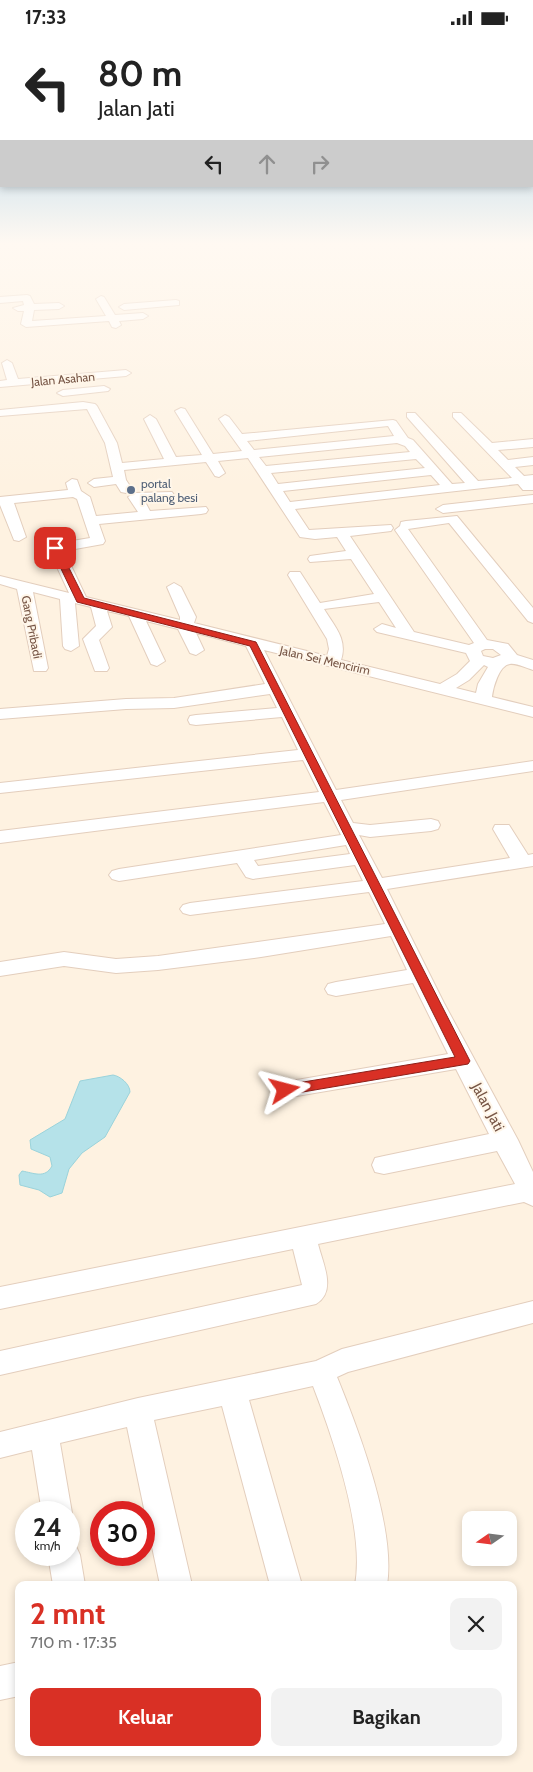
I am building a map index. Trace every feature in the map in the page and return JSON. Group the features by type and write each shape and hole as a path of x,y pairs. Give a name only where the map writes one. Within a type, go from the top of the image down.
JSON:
{"street":[{"path":"7,363 14,383"},
{"name":"Jalan Asahan","path":"0,384 126,373"},
{"path":"96,376 111,400"},
{"path":"34,381 47,408"},
{"path":"50,395 104,389"},
{"path":"0,413 91,406 111,443 121,479"},
{"path":"181,411 219,473"},
{"path":"411,415 475,485"},
{"path":"457,415 506,464 528,480 533,491"},
{"path":"313,417 393,521 478,652"},
{"path":"150,419 176,462 187,475"},
{"path":"248,423 227,422 263,470 305,534 341,533 393,521 448,514 533,499"},
{"path":"238,438 389,422 392,423 402,439 409,443 448,488"},
{"path":"94,483 121,479 148,464 402,439"},
{"path":"489,447 533,443"},
{"path":"263,470 419,455"},
{"path":"506,464 533,461"},
{"path":"146,515 136,497 162,491 148,464"},
{"path":"274,488 433,471"},
{"path":"286,506 528,480"},
{"path":"19,537 3,500 74,488 84,497 97,543 53,543 73,599 71,646"},
{"path":"429,491 533,618"},
{"path":"90,521 201,510"},
{"path":"341,533 409,636"},
{"path":"315,559 354,554"},
{"path":"295,575 335,639 337,649 333,661"},
{"name":"Jalan Sei Mencirim","path":"0,581 253,644 333,661 442,690 484,691 533,712"},
{"name":"Gang Pribadi","path":"24,587 40,668"},
{"path":"174,587 188,617 185,627 196,650"},
{"path":"326,605 383,597"},
{"path":"98,605 104,627 91,639 100,668"},
{"path":"134,614 157,661"},
{"path":"382,629 478,652 496,645 506,649 509,655 503,660 484,691 463,677"},
{"name":"Jalan Jati","path":"253,644 463,1061 506,1140 532,1193"},
{"path":"442,690 463,677 478,652"},
{"path":"503,660 533,665"},
{"path":"0,714 126,704 174,703 274,688"},
{"path":"196,720 286,712"},
{"path":"0,788 308,754"},
{"path":"0,837 329,796 533,766"},
{"path":"119,875 242,856 348,833 431,825"},
{"path":"502,829 528,861"},
{"path":"242,856 253,873 361,858"},
{"path":"190,909 376,885 528,861"},
{"path":"0,969 64,959 82,960 104,966 126,966 211,957 408,950"},
{"path":"336,989 408,950"},
{"path":"285,1090 463,1061"},
{"path":"384,1165 506,1140"},
{"path":"0,1298 532,1193"},
{"path":"0,1363 307,1296 315,1291 315,1285 303,1237"},
{"path":"0,1445 138,1411 321,1372 342,1361 533,1312"},
{"path":"321,1372 333,1399 365,1508 373,1561 370,1581"},
{"path":"232,1390 285,1581"},
{"path":"138,1411 175,1581"},
{"path":"44,1434 55,1501"},
{"path":"66,1566 68,1581"},
{"path":"0,1683 15,1680"}],"water":[{"path":"113,1075 124,1081 130,1092 105,1137 82,1153 69,1169 62,1193 50,1197 39,1190 20,1185 19,1175 22,1171 43,1174 52,1166 50,1157 31,1149 30,1140 65,1119 80,1081"}],"place":[{"name":"portal palang besi","path":"131,490"}],"route":[{"path":"55,548 80,600 253,644 463,1061 285,1090"}]}
